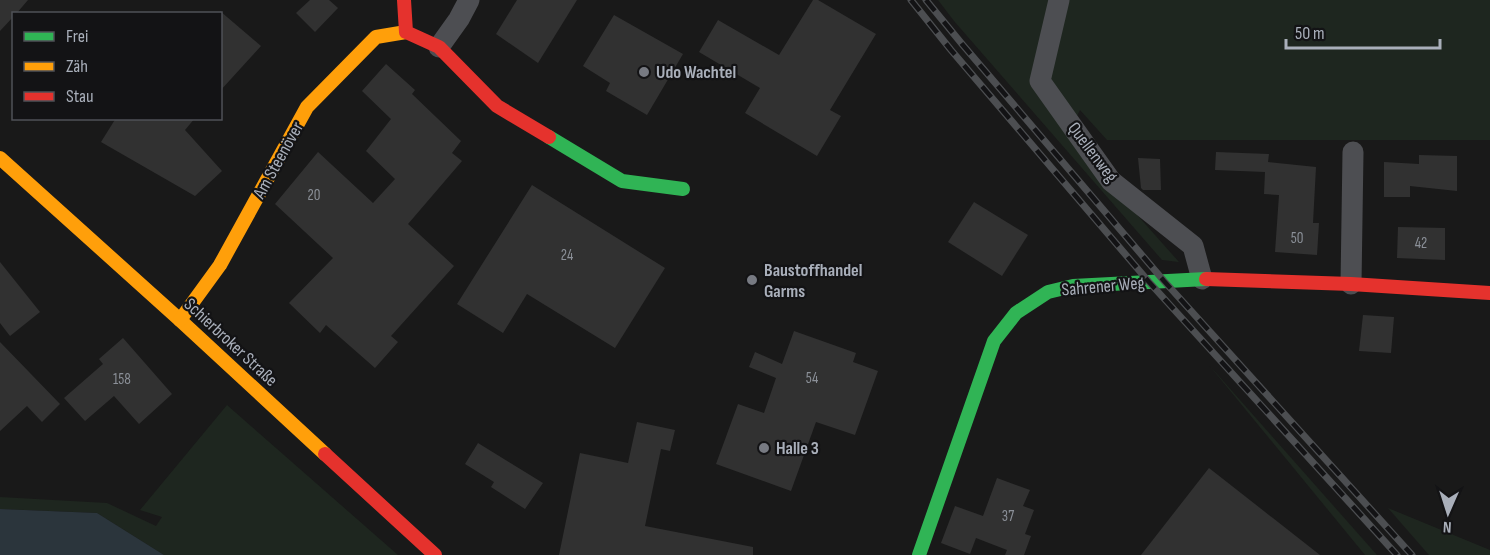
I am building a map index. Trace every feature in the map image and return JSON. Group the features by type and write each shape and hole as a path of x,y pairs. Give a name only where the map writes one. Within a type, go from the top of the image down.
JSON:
{"street":[{"path":"404,0 406,32 439,47 497,106 622,181 683,189"},
{"path":"439,47 469,0"},
{"name":"Quellenweg","path":"1059,0 1040,81 1111,181 1193,246 1202,279"},
{"name":"Am Steenöver","path":"180,320 220,265 307,107 376,37 406,32"},
{"path":"1351,284 1353,152"},
{"name":"Schierbroker Straße","path":"0,158 435,555"},
{"name":"Sahrener Weg","path":"919,555 994,341 1016,313 1048,292 1073,286 1202,279 1351,284 1490,293"}],"shaded area":[{"path":"938,0 1490,0 1490,140 1107,140 1080,110 1067,136 1179,262 1162,260"},
{"path":"1209,365 1377,555 1365,555"},
{"path":"227,405 398,555 164,555 97,513 0,509 0,497 107,503 156,526 162,517 140,510"},
{"path":"1388,508 1490,550 1490,555 1429,555"},
{"path":"0,509 97,513 164,555 0,555"}],"building":[{"path":"0,0 28,0 18,12 12,12 12,18 0,31"},
{"path":"310,0 329,0 338,8 315,32 296,13"},
{"path":"517,0 577,0 538,63 496,34"},
{"path":"813,0 818,0 876,34 830,110 841,116 817,156 745,113 760,88 699,52 718,20 779,55"},
{"path":"222,13 261,46 222,89"},
{"name":"Udo Wachtel","path":"614,15 683,54 647,115 606,91 610,83 583,66"},
{"path":"386,64 415,90 412,94 461,141 452,153 462,161 408,224 454,266 391,336 398,342 375,368 326,325 320,333 289,303 333,258 275,204 318,152 373,203 395,179 366,151 391,119 362,91"},
{"path":"115,120 193,120 185,130 222,171 195,196 101,142"},
{"path":"1216,152 1269,154 1268,162 1316,167 1313,223 1319,223 1317,255 1275,252 1279,195 1264,194 1265,172 1215,170"},
{"path":"1419,155 1457,156 1457,191 1410,186 1410,197 1384,197 1384,162 1419,164"},
{"path":"1138,158 1160,159 1161,190 1141,188"},
{"path":"532,185 665,268 615,348 527,294 503,333 457,304"},
{"path":"974,202 1028,235 1002,276 948,242"},
{"path":"1398,227 1445,228 1445,260 1397,258"},
{"path":"0,262 40,312 10,336 0,323"},
{"path":"1363,315 1394,317 1391,353 1359,351"},
{"path":"794,331 856,353 853,362 878,371 855,435 816,422 791,491 716,464 738,404 764,413 776,378 749,367 755,352 782,364"},
{"path":"123,338 172,394 139,424 114,396 85,421 64,398 103,364 99,359"},
{"path":"0,342 60,404 42,422 27,406 0,431"},
{"path":"637,422 675,430 670,451 661,449 645,526 753,547 753,555 559,555 580,453 628,463"},
{"path":"478,443 543,483 525,509 491,487 494,482 465,464"},
{"path":"1209,468 1320,555 1141,555"},
{"path":"997,478 1030,490 1023,506 1034,510 1025,534 1031,536 1024,555 1005,555 1007,550 976,538 970,554 941,543 955,506 983,516"}],"railway":[{"path":"911,0 1149,282 1397,555"},
{"path":"926,0 1164,281 1412,555"}],"traffic: fast":[{"path":"549,137 622,181 683,189"},
{"path":"919,555 994,341 1016,313 1048,292 1073,286 1206,279"}],"traffic: slow":[{"path":"180,320 220,265 307,107 376,37 406,32"},
{"path":"0,158 325,454"}],"traffic: jam":[{"path":"404,0 406,32 439,47 497,106 549,137"},
{"path":"1206,279 1351,284 1490,293"},
{"path":"325,454 435,555"}],"place":[{"name":"Udo Wachtel","path":"644,72"},
{"name":"Baustoffhandel Garms","path":"752,280"},
{"name":"Halle 3","path":"764,448"}]}
